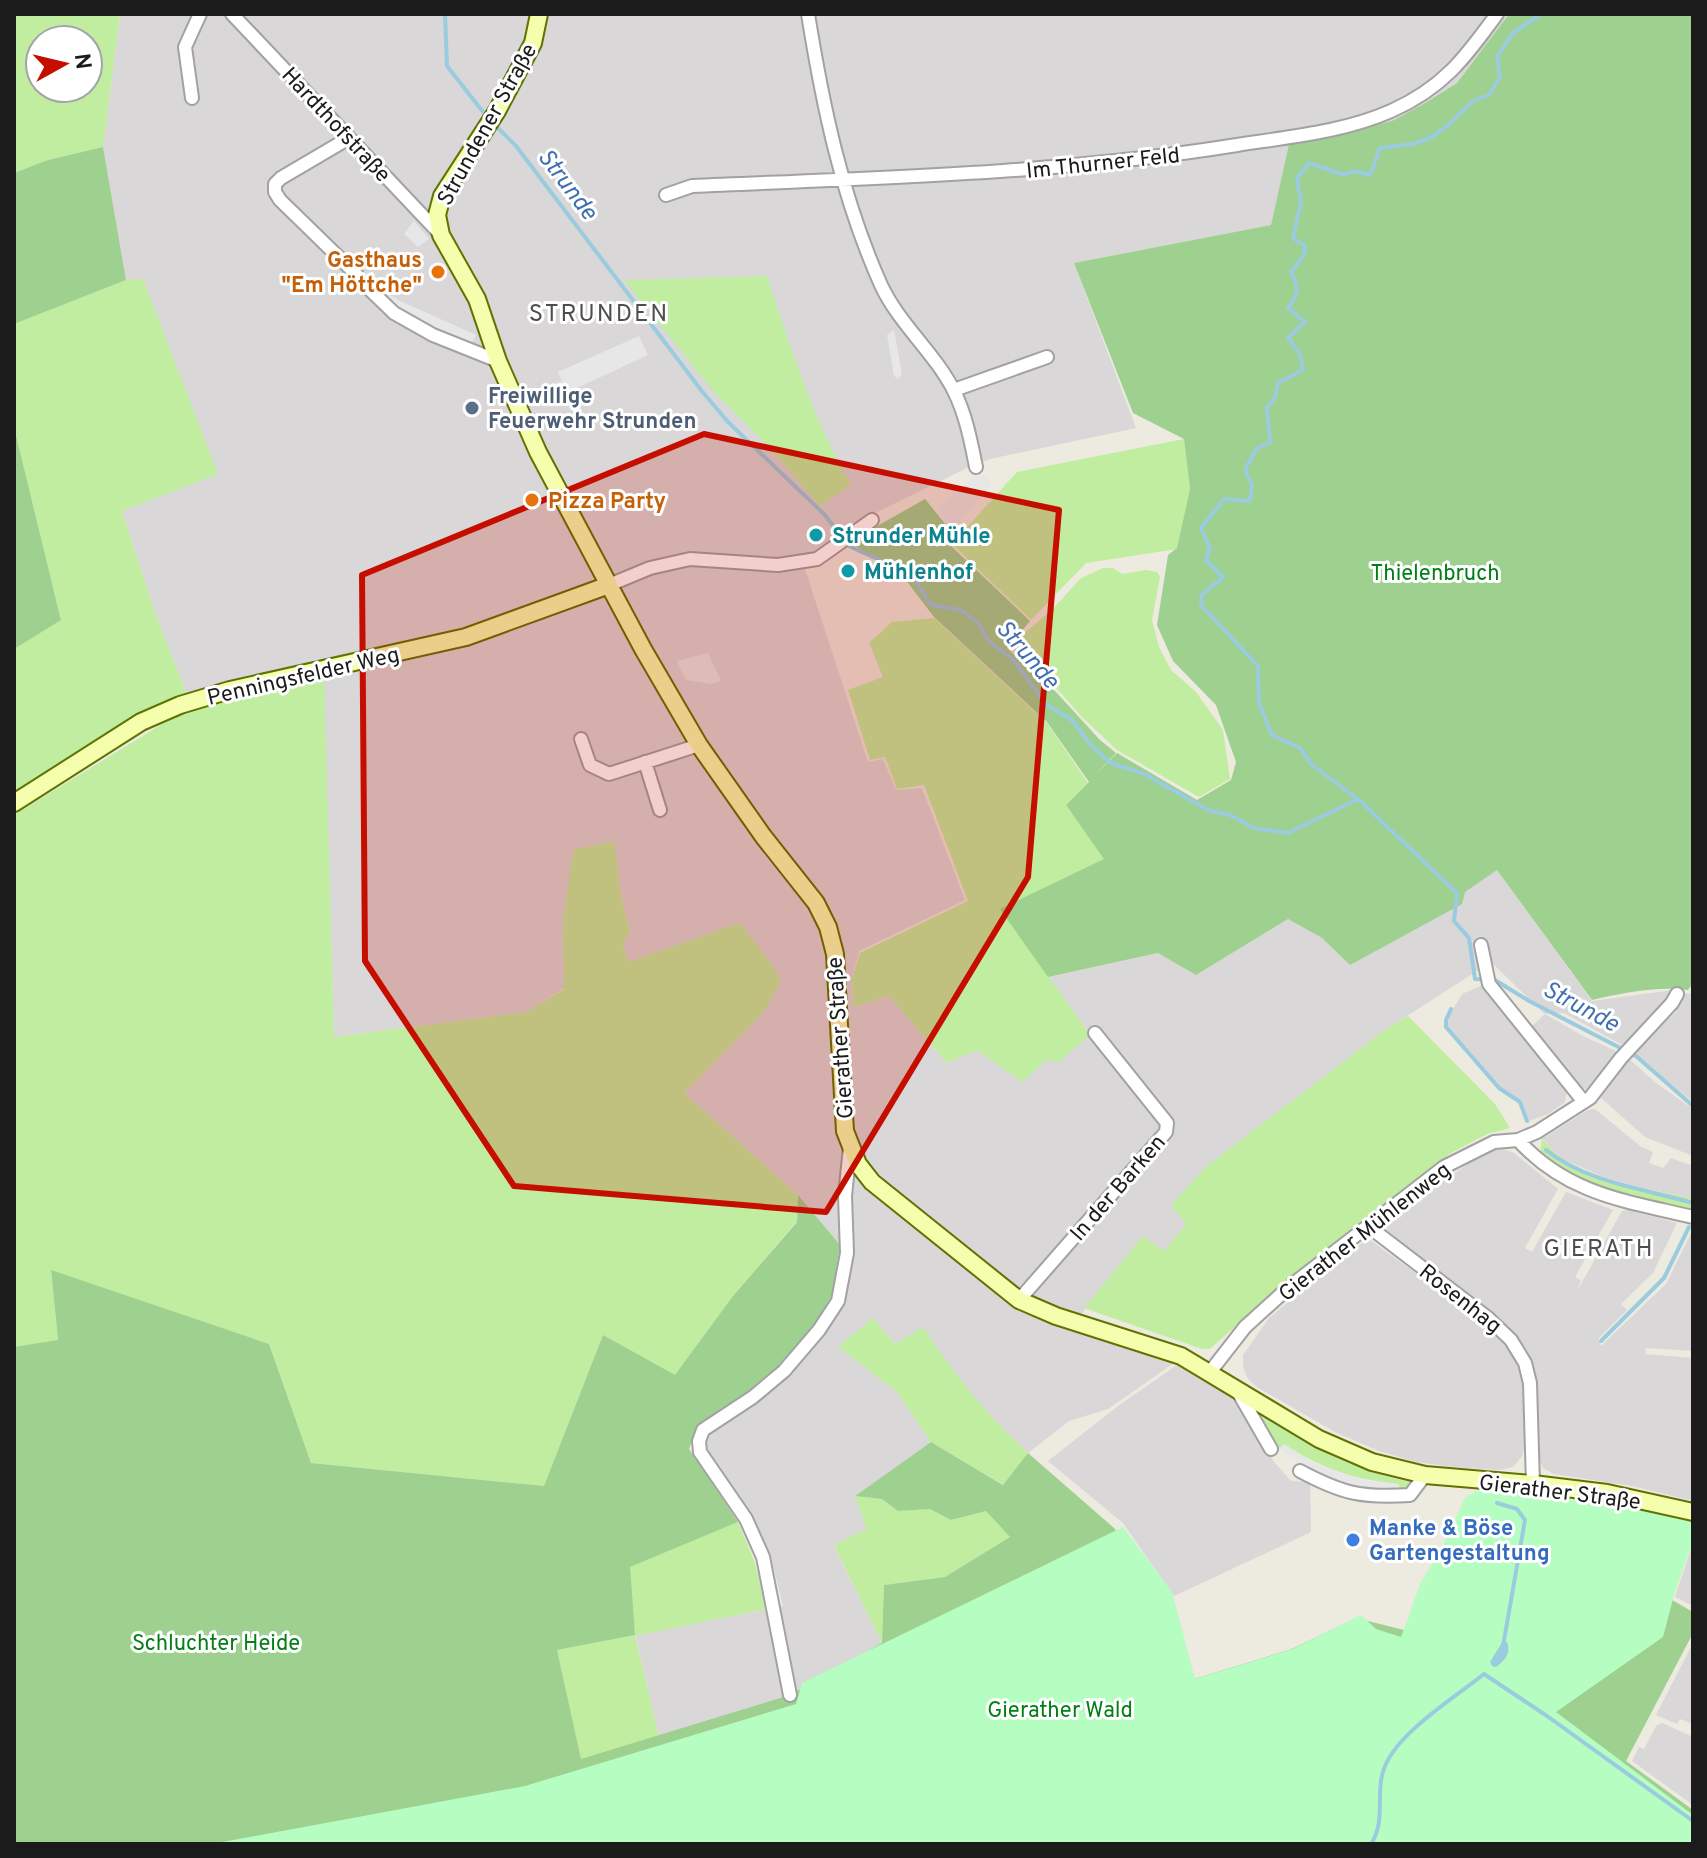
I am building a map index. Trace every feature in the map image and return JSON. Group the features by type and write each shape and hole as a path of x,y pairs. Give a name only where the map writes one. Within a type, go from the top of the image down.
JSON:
{"street":[{"path":"192,98 185,47 200,14"},
{"name":"Hardthofstraße","path":"232,14 441,235"},
{"name":"Strundener Straße","path":"441,235 437,215 442,196 497,111 533,43 539,14"},
{"path":"808,14 818,80 841,179 882,287 954,390 969,432 976,467"},
{"name":"Im Thurner Feld","path":"666,195 692,186 1100,164 1347,126 1391,111 1428,91 1460,65 1497,14"},
{"path":"349,138 281,178 275,184 280,200 394,313 433,335 498,361"},
{"name":"Gierather Straße","path":"441,235 477,299 498,361 538,452 609,585 699,745 763,836 816,903 828,927 835,954 845,1131 858,1164 872,1182 1019,1300 1056,1316 1181,1356 1319,1439 1372,1462 1425,1475 1607,1493 1693,1512"},
{"path":"954,390 1047,357"},
{"path":"609,585 650,568 690,559 778,565 817,559 872,520"},
{"name":"Penningsfelder Weg","path":"14,803 141,722 180,705 230,690 466,637 609,585"},
{"path":"581,739 590,765 609,774 699,745"},
{"path":"645,762 660,810"},
{"path":"1481,945 1487,980 1584,1102"},
{"name":"Gierather Mühlenweg","path":"1210,1372 1245,1327 1288,1288 1444,1167 1494,1142 1518,1140 1584,1102 1595,1093 1677,994"},
{"name":"In der Barken","path":"1019,1300 1166,1132 1167,1123 1095,1033"},
{"path":"1518,1140 1536,1160 1560,1177 1601,1193 1693,1217"},
{"path":"790,1695 763,1557 746,1519 700,1452 699,1441 703,1430 753,1397 784,1371 819,1330 838,1301 847,1253 845,1196 850,1147"},
{"name":"Rosenhag","path":"1368,1226 1488,1318 1511,1340 1525,1363 1530,1383 1533,1484"},
{"name":"Gierather Straße","path":"1235,1387 1271,1449"},
{"path":"1300,1471 1341,1491 1374,1497 1410,1495 1425,1475"}],"highlighted area":[{"path":"704,434 1059,510 1028,877 826,1212 514,1186 365,961 362,575"}],"shaded area":[{"path":"120,14 1509,14 1457,83 1427,102 1394,120 1349,133 1289,144 1271,225 1074,263 1136,428 990,459 873,514 817,554 801,557 868,762 883,759 896,790 922,788 965,900 859,951 852,979 853,1007 889,996 947,1063 977,1050 1022,1081 1046,1060 1090,1035 1048,977 1159,953 1196,975 1288,919 1322,938 1350,965 1497,870 1592,1001 1673,990 1670,998 1626,1047 1564,1013 1545,1014 1491,962 1385,1030 1186,1224 1164,1252 1143,1236 1071,1327 1174,1363 1108,1409 1069,1421 1028,1453 993,1420 953,1372 923,1328 895,1344 873,1318 838,1347 896,1391 931,1442 855,1496 868,1529 834,1546 882,1643 790,1695 659,1736 635,1635 783,1606 771,1557 752,1518 707,1451 707,1434 823,1334 850,1258 798,1195 684,1093 762,1014 739,924 628,962 623,943 630,931 613,841 563,922 564,988 527,1012 334,1037 323,662 186,693 153,607 122,511 217,474 143,279 126,280 103,147"},
{"path":"414,221 429,239 418,247 404,234"},
{"path":"390,294 476,335 471,345 403,314 386,300"},
{"path":"894,330 902,374 898,379 894,376 887,335"},
{"path":"639,336 648,355 547,402 541,390 562,381 558,372"},
{"path":"985,475 991,485 960,523 950,526 939,514 940,505 975,476"},
{"path":"708,653 721,681 711,684 686,680 677,661"},
{"path":"1483,985 1567,1089 1565,1102 1548,1114 1529,1121 1521,1102 1500,1087 1446,1027 1446,1021 1462,994"},
{"path":"1681,993 1693,994 1693,1102 1633,1053 1677,1011 1673,1010"},
{"path":"1545,1014 1620,1053 1588,1090 1579,1086 1530,1028"},
{"path":"1627,1057 1656,1083 1693,1109 1693,1156 1645,1137 1600,1097"},
{"path":"1595,1109 1640,1146 1653,1152 1649,1163 1663,1168 1671,1158 1690,1165 1693,1159 1693,1198 1604,1177 1562,1159 1542,1139 1588,1110"},
{"path":"1503,1149 1514,1153 1558,1189 1525,1248 1532,1252 1566,1192 1613,1210 1575,1277 1581,1281 1576,1293 1622,1211 1677,1223 1653,1273 1621,1304 1627,1310 1598,1339 1601,1346 1666,1284 1693,1229 1693,1351 1646,1348 1645,1354 1693,1358 1693,1501 1632,1486 1554,1474 1543,1468 1536,1441 1536,1380 1521,1345 1498,1319 1386,1234 1388,1223 1433,1188 1468,1164"},
{"path":"1370,1240 1488,1326 1512,1351 1524,1382 1526,1397 1525,1445 1522,1456 1513,1467 1499,1470 1454,1467 1416,1462 1379,1451 1335,1432 1248,1379 1243,1367 1243,1355 1269,1318 1335,1263"},
{"path":"1177,1365 1239,1402 1274,1462 1291,1481 1310,1482 1311,1532 1174,1596 1123,1523 1048,1461"},
{"path":"1284,1444 1311,1462 1331,1470 1363,1480 1399,1484 1400,1493 1359,1488 1330,1480 1280,1449"},
{"path":"1693,1543 1693,1606 1675,1597"},
{"path":"1693,1643 1693,1724 1680,1719 1677,1724 1656,1715"},
{"path":"1662,1723 1693,1737 1693,1805 1632,1761 1639,1747 1644,1749 1656,1726"}],"green space":[{"path":"14,14 120,14 103,147 48,160 14,173"},
{"name":"Thielenbruch","path":"1509,14 1693,14 1693,983 1688,990 1652,990 1592,1000 1497,870 1465,892 1462,904 1350,965 1322,938 1288,919 1196,975 1158,953 1048,977 1000,909 1104,859 1066,805 1089,782 1047,722 934,617 902,575 849,542 925,499 956,537 950,545 1030,621 1007,648 1116,753 1092,778 1117,753 1197,800 1231,780 1236,762 1216,705 1173,661 1157,625 1168,555 1177,548 1190,489 1184,439 1133,413 1074,263 1271,225 1289,144 1349,133 1394,120 1427,102 1457,83"},
{"path":"103,147 126,280 14,324 14,173 48,160"},
{"path":"767,276 814,408 851,484 820,506 766,444 715,393 624,280"},
{"path":"143,279 218,474 122,511 153,607 186,693 128,722 14,793 14,649 61,619 14,427 14,324 126,280"},
{"path":"14,427 61,620 14,649"},
{"path":"1184,439 1190,489 1177,549 1086,563 1031,620 952,544 1017,472"},
{"path":"1103,568 1113,568 1122,574 1146,570 1157,572 1160,577 1152,620 1159,647 1171,670 1196,692 1223,730 1230,779 1199,797 1117,750 1050,681 1014,650 1016,640 1052,610 1081,578"},
{"path":"934,618 1047,723 1088,783 1066,805 1105,859 1001,909 1090,1035 1059,1062 1046,1060 1022,1082 977,1050 947,1063 889,996 853,1007 852,979 860,953 968,901 924,785 897,789 885,757 870,760 848,690 883,677 869,643 892,622"},
{"path":"324,677 334,1037 527,1012 564,989 563,922 573,850 614,841 630,932 623,943 628,962 740,923 773,966 781,982 762,1014 684,1093 798,1195 797,1221 733,1296 675,1376 603,1335 544,1486 311,1463 269,1344 51,1271 58,1341 14,1347 14,815 172,718 214,702"},
{"path":"1408,1016 1495,1104 1510,1128 1487,1134 1451,1153 1285,1282 1210,1349 1202,1349 1084,1308 1143,1236 1164,1251 1186,1224 1171,1205 1207,1166 1385,1030"},
{"path":"1542,1139 1572,1165 1624,1184 1693,1198 1693,1209 1633,1196 1573,1175 1540,1153"},
{"name":"Schluchter Heide","path":"798,1195 840,1245 832,1295 814,1325 779,1365 748,1391 698,1425 689,1449 738,1522 630,1567 635,1635 557,1650 581,1759 790,1695 882,1643 884,1585 945,1577 1010,1537 986,1511 951,1520 930,1509 898,1511 882,1499 855,1496 931,1442 1003,1485 1028,1453 1114,1528 1166,1592 1191,1680 1292,1649 1356,1618 1408,1631 1421,1583 1481,1491 1693,1612 1693,1633 1626,1761 1693,1810 1693,1844 14,1844 14,1347 58,1340 51,1270 269,1344 311,1463 544,1486 603,1335 675,1375 733,1296 797,1222"},
{"path":"873,1318 895,1344 923,1327 972,1393 1028,1453 1004,1485 931,1442 896,1391 838,1347"},
{"path":"1261,1417 1353,1465 1412,1482 1411,1487 1400,1493 1398,1484 1338,1472 1284,1444 1280,1449"},
{"name":"Gierather Wald","path":"1476,1491 1619,1504 1693,1520 1693,1540 1663,1637 1556,1712 1693,1815 1693,1844 212,1844 525,1786 796,1704 802,1683 1123,1527 1172,1592 1195,1679 1293,1649 1361,1615 1376,1629 1401,1637 1421,1582 1442,1548 1465,1498"},
{"path":"855,1496 882,1499 898,1511 930,1509 951,1520 986,1511 1010,1537 945,1577 884,1585 882,1643 834,1545 867,1529"},
{"path":"738,1522 754,1560 766,1609 635,1636 659,1736 581,1760 557,1650 635,1635 629,1567"}],"water":[{"path":"1503,1641 1508,1646 1506,1656 1496,1667 1492,1666 1490,1662"}],"waterway":[{"name":"Strunde","path":"445,14 447,66 487,117"},
{"path":"1358,799 1312,765 1300,748 1272,735 1259,703 1258,666 1201,605 1202,595 1223,577 1206,560 1210,548 1201,528 1224,499 1250,501 1252,486 1245,469 1257,448 1270,443 1267,408 1275,397 1278,383 1303,370 1300,354 1288,338 1305,322 1288,308 1297,291 1291,272 1304,255 1305,246 1293,238 1301,202 1297,178 1309,163 1344,175 1354,171 1370,175 1380,148 1413,144 1430,138 1473,101 1489,95 1500,77 1497,57 1512,34 1541,14"},
{"name":"Strunde","path":"493,123 516,146 728,422 824,514 849,546 912,575 931,605 961,610 978,623 988,640 1014,661 1046,704 1072,720 1109,762 1144,774 1210,811 1230,815 1254,828 1288,833 1358,799 1457,893 1454,921 1469,938 1475,979 1495,980 1636,1056 1693,1106"},
{"path":"1451,1009 1446,1027 1499,1088 1520,1102 1527,1121"},
{"path":"1546,1150 1597,1177 1693,1203"},
{"path":"1601,1341 1664,1278 1689,1227"},
{"path":"1497,1503 1517,1509 1525,1520 1503,1646"},
{"path":"1371,1844 1380,1816 1382,1776 1392,1753 1415,1728 1484,1674 1693,1821"}],"place":[{"name":"Gasthaus \"Em Höttche\"","path":"438,272"},
{"name":"Freiwillige Feuerwehr Strunden","path":"472,408"},
{"name":"Pizza Party","path":"532,500"},
{"name":"Strunder Mühle","path":"816,535"},
{"name":"Mühlenhof","path":"848,571"},
{"name":"Manke & Böse Gartengestaltung","path":"1353,1540"}],"district":[{"name":"STRUNDEN","path":"599,313"},
{"name":"GIERATH","path":"1599,1248"}]}
